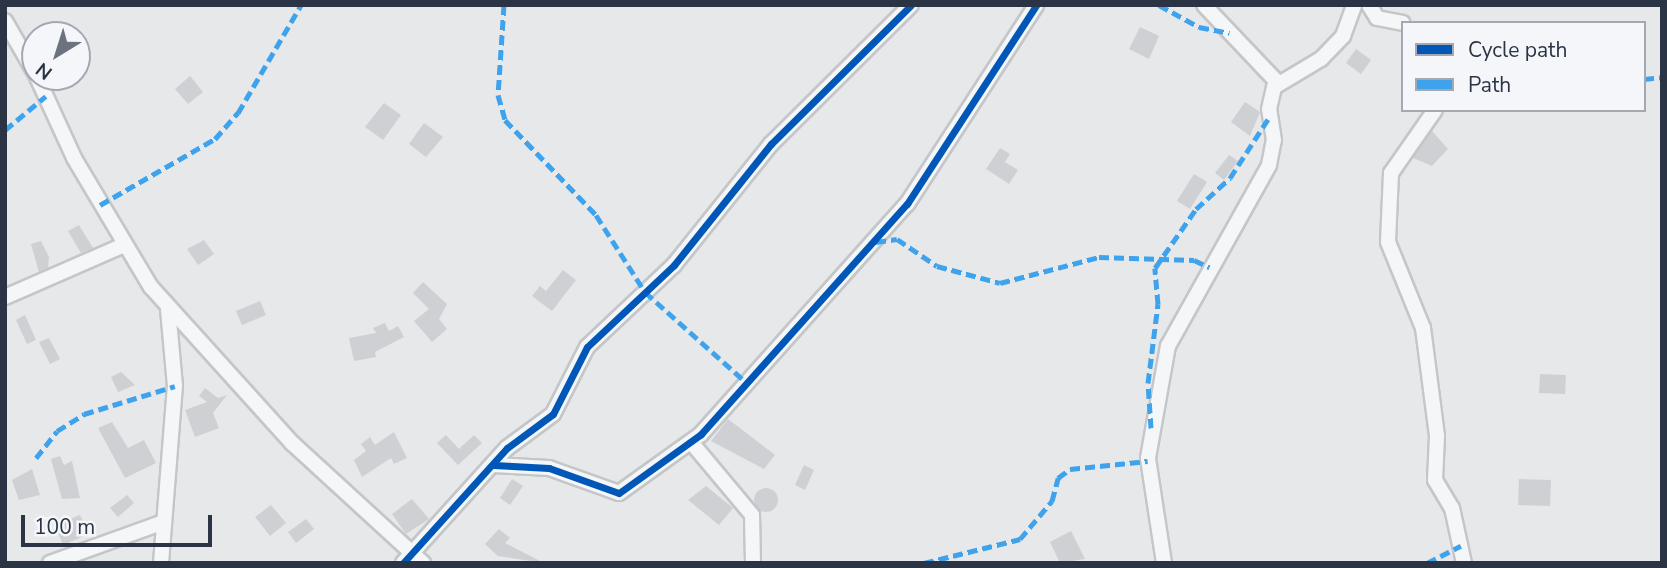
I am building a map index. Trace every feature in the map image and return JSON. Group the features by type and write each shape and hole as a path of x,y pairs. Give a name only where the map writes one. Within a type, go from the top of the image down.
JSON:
{"street":[{"path":"44,91 122,246 168,309 292,443 413,559 513,442 553,414 587,347 674,265 771,144 911,5"},
{"path":"494,465 548,468 619,493 691,442 907,204 1036,5"},
{"path":"1204,5 1278,83"},
{"path":"1164,563 1149,447 1168,346 1269,165 1274,139 1269,101 1278,83 1321,59 1343,36 1354,5"},
{"path":"1369,5 1377,18 1401,23"},
{"path":"5,21 21,49"},
{"path":"1434,112 1391,173 1388,242 1423,328 1437,436 1435,480 1452,508 1464,563"},
{"path":"5,297 122,246"},
{"path":"161,563 174,386 168,309"},
{"path":"691,442 752,515 753,563"},
{"path":"50,563 164,522"}],"building":[{"path":"1140,27 1159,36 1149,59 1129,49"},
{"path":"1356,49 1371,60 1361,74 1346,63"},
{"path":"190,76 203,92 188,104 175,89"},
{"path":"1245,102 1260,112 1250,136 1231,122"},
{"path":"384,103 401,115 383,140 365,127"},
{"path":"424,123 443,137 426,157 409,144"},
{"path":"1432,131 1448,149 1432,166 1413,158"},
{"path":"1000,148 1010,154 1005,162 1018,170 1009,184 986,169"},
{"path":"1229,155 1238,161 1224,180 1215,173"},
{"path":"1194,174 1207,182 1190,209 1177,201"},
{"path":"79,225 93,248 81,253 68,231"},
{"path":"204,240 214,254 198,265 187,249"},
{"path":"41,241 49,257 48,268 39,272 31,244"},
{"path":"563,270 576,280 552,311 532,296 540,286 546,291"},
{"path":"423,282 447,304 439,319 447,329 432,342 414,321 429,309 413,293"},
{"path":"260,301 266,315 242,325 236,311"},
{"path":"25,315 36,340 27,344 16,320"},
{"path":"385,323 389,331 398,326 404,337 375,352 376,357 354,361 349,338 376,333 373,328"},
{"path":"49,338 60,359 50,364 39,342"},
{"path":"121,372 135,385 118,392 111,377"},
{"path":"1540,374 1566,375 1565,394 1539,393"},
{"path":"205,388 218,398 227,395 213,413 219,428 195,437 185,410 207,402 199,396"},
{"path":"728,419 775,455 764,469 711,441"},
{"path":"112,422 128,448 144,440 156,463 125,478 98,428"},
{"path":"394,432 407,458 394,464 391,458 362,477 354,460 366,451 361,444 370,437 375,445"},
{"path":"446,435 459,449 474,435 482,443 458,465 437,443"},
{"path":"60,456 64,465 72,461 80,498 62,499 51,459"},
{"path":"804,465 814,470 805,490 795,485"},
{"path":"32,469 40,495 19,500 12,480"},
{"path":"512,479 523,486 510,505 500,498"},
{"path":"1519,479 1551,480 1550,506 1518,505"},
{"path":"706,486 733,508 719,525 688,500"},
{"path":"766,488 777,495 778,500 771,511 766,512 755,505 754,500 761,489"},
{"path":"127,495 134,503 118,517 110,508"},
{"path":"412,499 429,519 406,534 392,514"},
{"path":"271,505 286,523 270,536 255,517"},
{"path":"80,515 89,534 63,545 55,525"},
{"path":"306,519 314,529 296,543 288,532"},
{"path":"499,529 510,538 505,543 544,563 498,556 485,544"},
{"path":"1071,531 1085,559 1060,563 1050,542"}],"marked path":[{"path":"100,205 215,139 238,113 301,5"},
{"path":"504,5 498,95 505,120 596,215 645,292 748,384"},
{"path":"1159,5 1199,27 1229,33"},
{"path":"1646,79 1662,77"},
{"path":"5,130 46,96"},
{"path":"1151,428 1148,383 1158,304 1155,268 1196,209 1230,178 1270,116"},
{"path":"876,242 897,239 937,266 1000,283 1099,257 1194,260 1209,267"},
{"path":"36,458 57,431 84,414 175,386"},
{"path":"924,563 1020,539 1052,501 1058,478 1070,469 1148,461"},
{"path":"1427,563 1461,546"}],"cycle path":[{"path":"403,563 507,448 553,414 587,347 674,265 771,144 911,5"},
{"path":"494,465 549,468 619,493 701,434 907,204 1036,5"}]}
